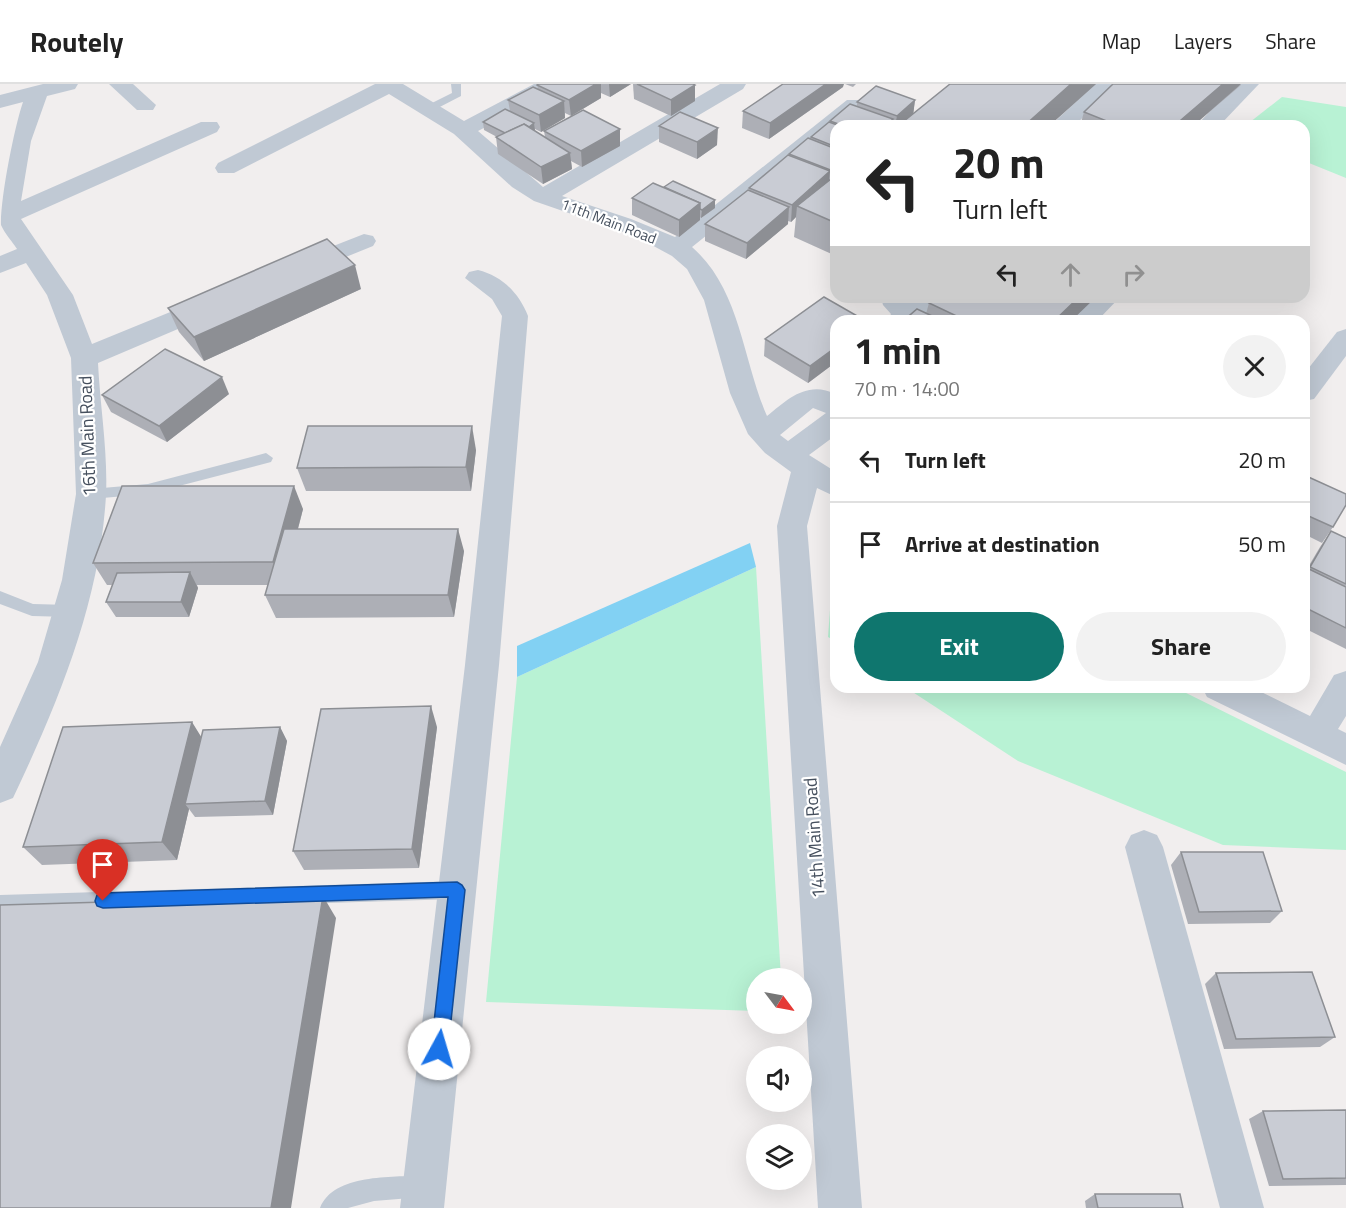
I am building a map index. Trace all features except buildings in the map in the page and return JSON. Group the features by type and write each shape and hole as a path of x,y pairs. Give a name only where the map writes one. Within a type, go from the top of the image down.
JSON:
{"street":[{"path":"0,102 35,89 67,84"},
{"path":"120,84 145,105"},
{"path":"226,168 388,84"},
{"name":"11th Main Road","path":"388,84 463,130 530,189 624,224 676,248 695,263 707,279 744,391 762,434 798,462 830,482"},
{"path":"463,130 550,84"},
{"path":"544,196 735,84"},
{"path":"1067,120 1107,84"},
{"path":"1214,120 1248,84"},
{"path":"35,89 10,146 7,216 209,127"},
{"path":"836,120 855,105"},
{"path":"676,248 830,125"},
{"name":"16th Main Road","path":"0,787 56,662 78,580 91,494 84,358 60,295 7,216"},
{"path":"278,277 364,241"},
{"path":"0,266 31,252"},
{"path":"423,1197 480,682 514,316 509,300 496,288 478,278"},
{"path":"84,358 235,295"},
{"path":"1088,315 1101,303"},
{"path":"1310,384 1346,338"},
{"path":"762,434 807,399 824,402"},
{"path":"798,462 830,427"},
{"name":"14th Main Road","path":"798,462 794,543 840,1208"},
{"path":"1231,693 1332,742 1346,685"},
{"path":"1144,847 1242,1208"}],"lane":[{"path":"428,109 457,94 456,84"},
{"path":"91,494 148,489 266,458"},
{"path":"0,597 32,610 70,611"},
{"path":"0,904 457,890"},
{"path":"331,1208 339,1198 353,1193 423,1197"}],"green space":[{"path":"1282,97 1346,107 1346,178 1310,163 1310,120 1253,120"},
{"path":"756,567 780,968 746,968 746,1011 486,1002 517,677"},
{"path":"830,610 830,638 828,637"},
{"path":"914,693 1186,693 1346,772 1346,850 1223,845 1018,761"}],"water":[{"path":"750,543 756,567 517,677 517,646"}],"route":[{"path":"103,901 457,890 439,1049"}]}
